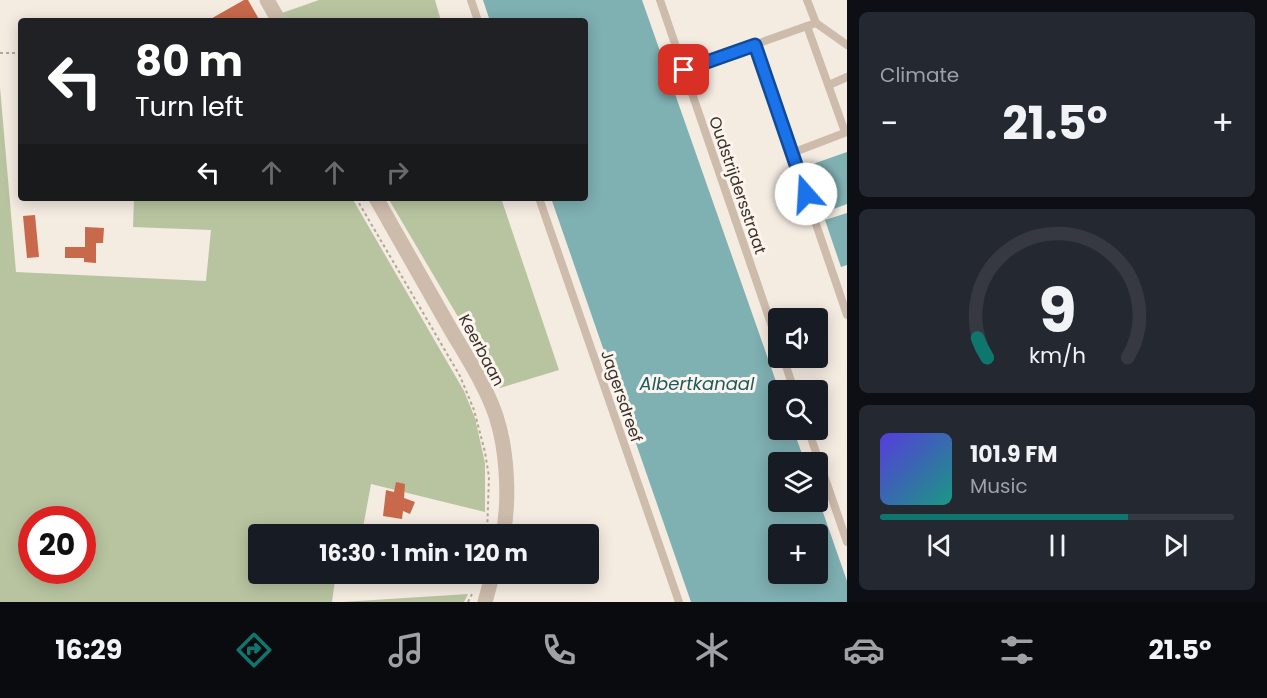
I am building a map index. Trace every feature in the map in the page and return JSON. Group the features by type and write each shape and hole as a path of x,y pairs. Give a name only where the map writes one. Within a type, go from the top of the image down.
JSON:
{"street":[{"path":"267,0 277,18"},
{"name":"Keerbaan","path":"378,201 479,378 496,415 503,446 506,486 505,524"},
{"path":"485,602 491,584"}],"lane":[{"path":"471,0 477,18"},
{"name":"Oudstrijdersstraat","path":"660,0 768,315"},
{"path":"792,153 846,132 811,25 807,0"},
{"path":"684,70 811,25 847,45"},
{"path":"755,45 847,315"},
{"path":"829,85 847,77"},
{"name":"Jagersdreef","path":"540,201 679,602"},
{"path":"812,440 847,542"}],"path":[{"path":"0,52 18,53"},
{"path":"358,201 460,376 474,410 486,452 489,477 487,524"}],"green space":[{"path":"319,0 435,0 440,18 284,18 282,13"},
{"path":"0,87 16,272 206,281 211,230 133,227 134,201 354,201 464,391 475,418 485,463 485,512 371,484 364,524 248,524 248,584 334,584 332,602 0,602"},
{"path":"390,201 502,201 559,370 500,388"},
{"path":"468,594 464,602 342,602"}],"water":[{"name":"Albertkanaal","path":"483,0 642,0 768,359 768,368 771,368 775,380 768,380 768,440 797,440 801,452 768,452 768,512 823,512 827,524 768,524 768,584 828,584 828,527 847,581 847,602 691,602 552,201 588,201 588,18 489,18"},
{"path":"847,152 847,204 823,213 807,166"},
{"path":"847,213 847,265 841,267 825,220"}],"building":[{"path":"244,0 248,0 258,18 212,18"},
{"path":"35,215 39,257 27,258 23,216"},
{"path":"85,227 104,228 103,243 96,243 96,263 84,262 84,258 65,258 65,247 85,247"},
{"path":"396,482 405,484 404,498 415,502 410,514 403,511 402,519 383,516 386,490 394,492"}],"route":[{"path":"684,70 755,45 806,194"}]}
